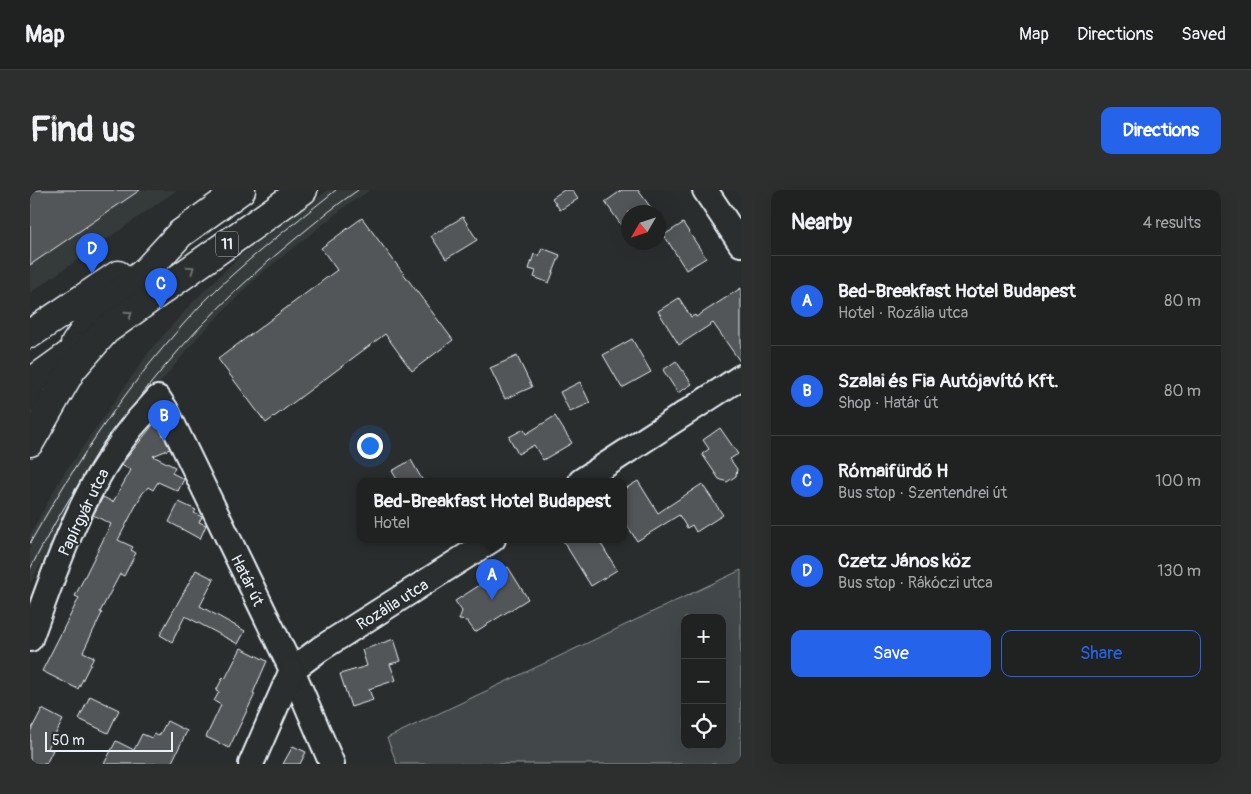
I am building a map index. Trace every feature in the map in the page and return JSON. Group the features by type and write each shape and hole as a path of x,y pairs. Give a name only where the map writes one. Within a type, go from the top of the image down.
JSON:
{"main road":[{"name":"11","path":"30,334 180,234 241,190"},
{"name":"11","path":"33,393 66,357 303,190"},
{"path":"66,357 97,312 147,270 180,234"},
{"path":"30,441 72,369 106,330"},
{"path":"30,441 33,393"}],"street":[{"path":"705,190 741,244"},
{"path":"30,316 66,310"},
{"path":"586,478 741,377"},
{"name":"Papírgyár utca","path":"30,639 54,573 84,504 128,432 158,398"},
{"name":"Határ út","path":"158,398 164,406 292,670 332,764"},
{"name":"Rozália utca","path":"292,670 320,649 487,543"},
{"path":"252,764 292,670"}],"shaded area":[{"path":"30,190 177,190 30,293"},
{"path":"328,190 370,190 346,206 259,275 197,338 156,388 79,491 30,584 30,535 61,478 152,348 194,301 240,256"},
{"path":"741,570 741,764 397,764 387,738"}],"building":[{"path":"30,190 140,190 30,265"},
{"path":"564,190 572,190 578,199 560,210 552,198"},
{"path":"622,190 638,190 649,205 621,205 621,225 605,202"},
{"path":"463,217 477,240 446,259 431,236"},
{"path":"362,218 453,340 412,371 385,334 266,423 218,359 337,270 321,248"},
{"path":"683,223 706,258 686,270 666,238 666,234"},
{"path":"542,248 560,255 549,283 534,277 536,271 529,269 534,254 539,256"},
{"path":"741,288 741,363 713,323 679,345 658,311 679,298 691,317 695,315 696,317"},
{"path":"632,339 651,372 622,388 603,355"},
{"path":"517,356 532,387 505,399 490,368"},
{"path":"676,361 692,384 678,393 663,370"},
{"path":"580,382 590,403 570,412 560,392"},
{"path":"555,416 572,443 543,460 534,445 518,454 509,437 524,429 526,434"},
{"path":"156,421 170,449 153,456 175,467 172,473 184,479 178,491 158,482 153,490 148,487 142,494 118,540 133,547 131,550 136,553 124,576 120,574 100,612 102,613 83,652 94,657 78,689 42,671 79,598 75,596 111,524 93,515 103,497 113,502 131,470 121,465"},
{"path":"720,428 738,454 730,459 737,469 736,476 727,482 719,479 702,454 709,449 703,440"},
{"path":"411,460 421,478 396,478 392,471"},
{"path":"638,481 658,513 702,484 723,515 696,532 692,525 687,528 679,515 637,541 627,525 627,488"},
{"path":"179,502 196,510 194,513 202,517 199,522 206,525 200,539 169,522"},
{"path":"564,543 600,543 617,570 591,586"},
{"path":"508,567 528,599 475,632 467,621 459,620 462,611 455,601"},
{"path":"196,570 214,579 200,606 245,631 238,644 185,616 172,642 160,635"},
{"path":"394,639 401,661 390,664 396,680 369,689 373,700 351,707 340,674 367,666 362,650"},
{"path":"241,648 267,661 253,693 255,694 229,748 206,737 221,705 214,701 219,692 216,691 223,677 225,679"},
{"path":"90,696 119,710 108,733 79,719"},
{"path":"42,709 63,720 48,748 53,750 46,764 30,764 30,732"},
{"path":"167,721 187,731 171,764 104,764 116,741 134,750 142,734 152,738 154,734 159,736"},
{"path":"293,746 306,752 300,764 283,764"}],"tram line":[{"path":"30,543 68,479 108,419 151,362 175,334 232,275 336,190"},
{"path":"30,569 56,522 113,432 179,350 254,274 318,220 358,190"}],"place":[{"name":"Czetz János köz","path":"92,274"},
{"name":"Rómaifürdő H","path":"161,309"},
{"name":"Szalai és Fia Autójavító Kft.","path":"164,441"},
{"name":"Bed-Breakfast Hotel Budapest","path":"492,600"}]}
